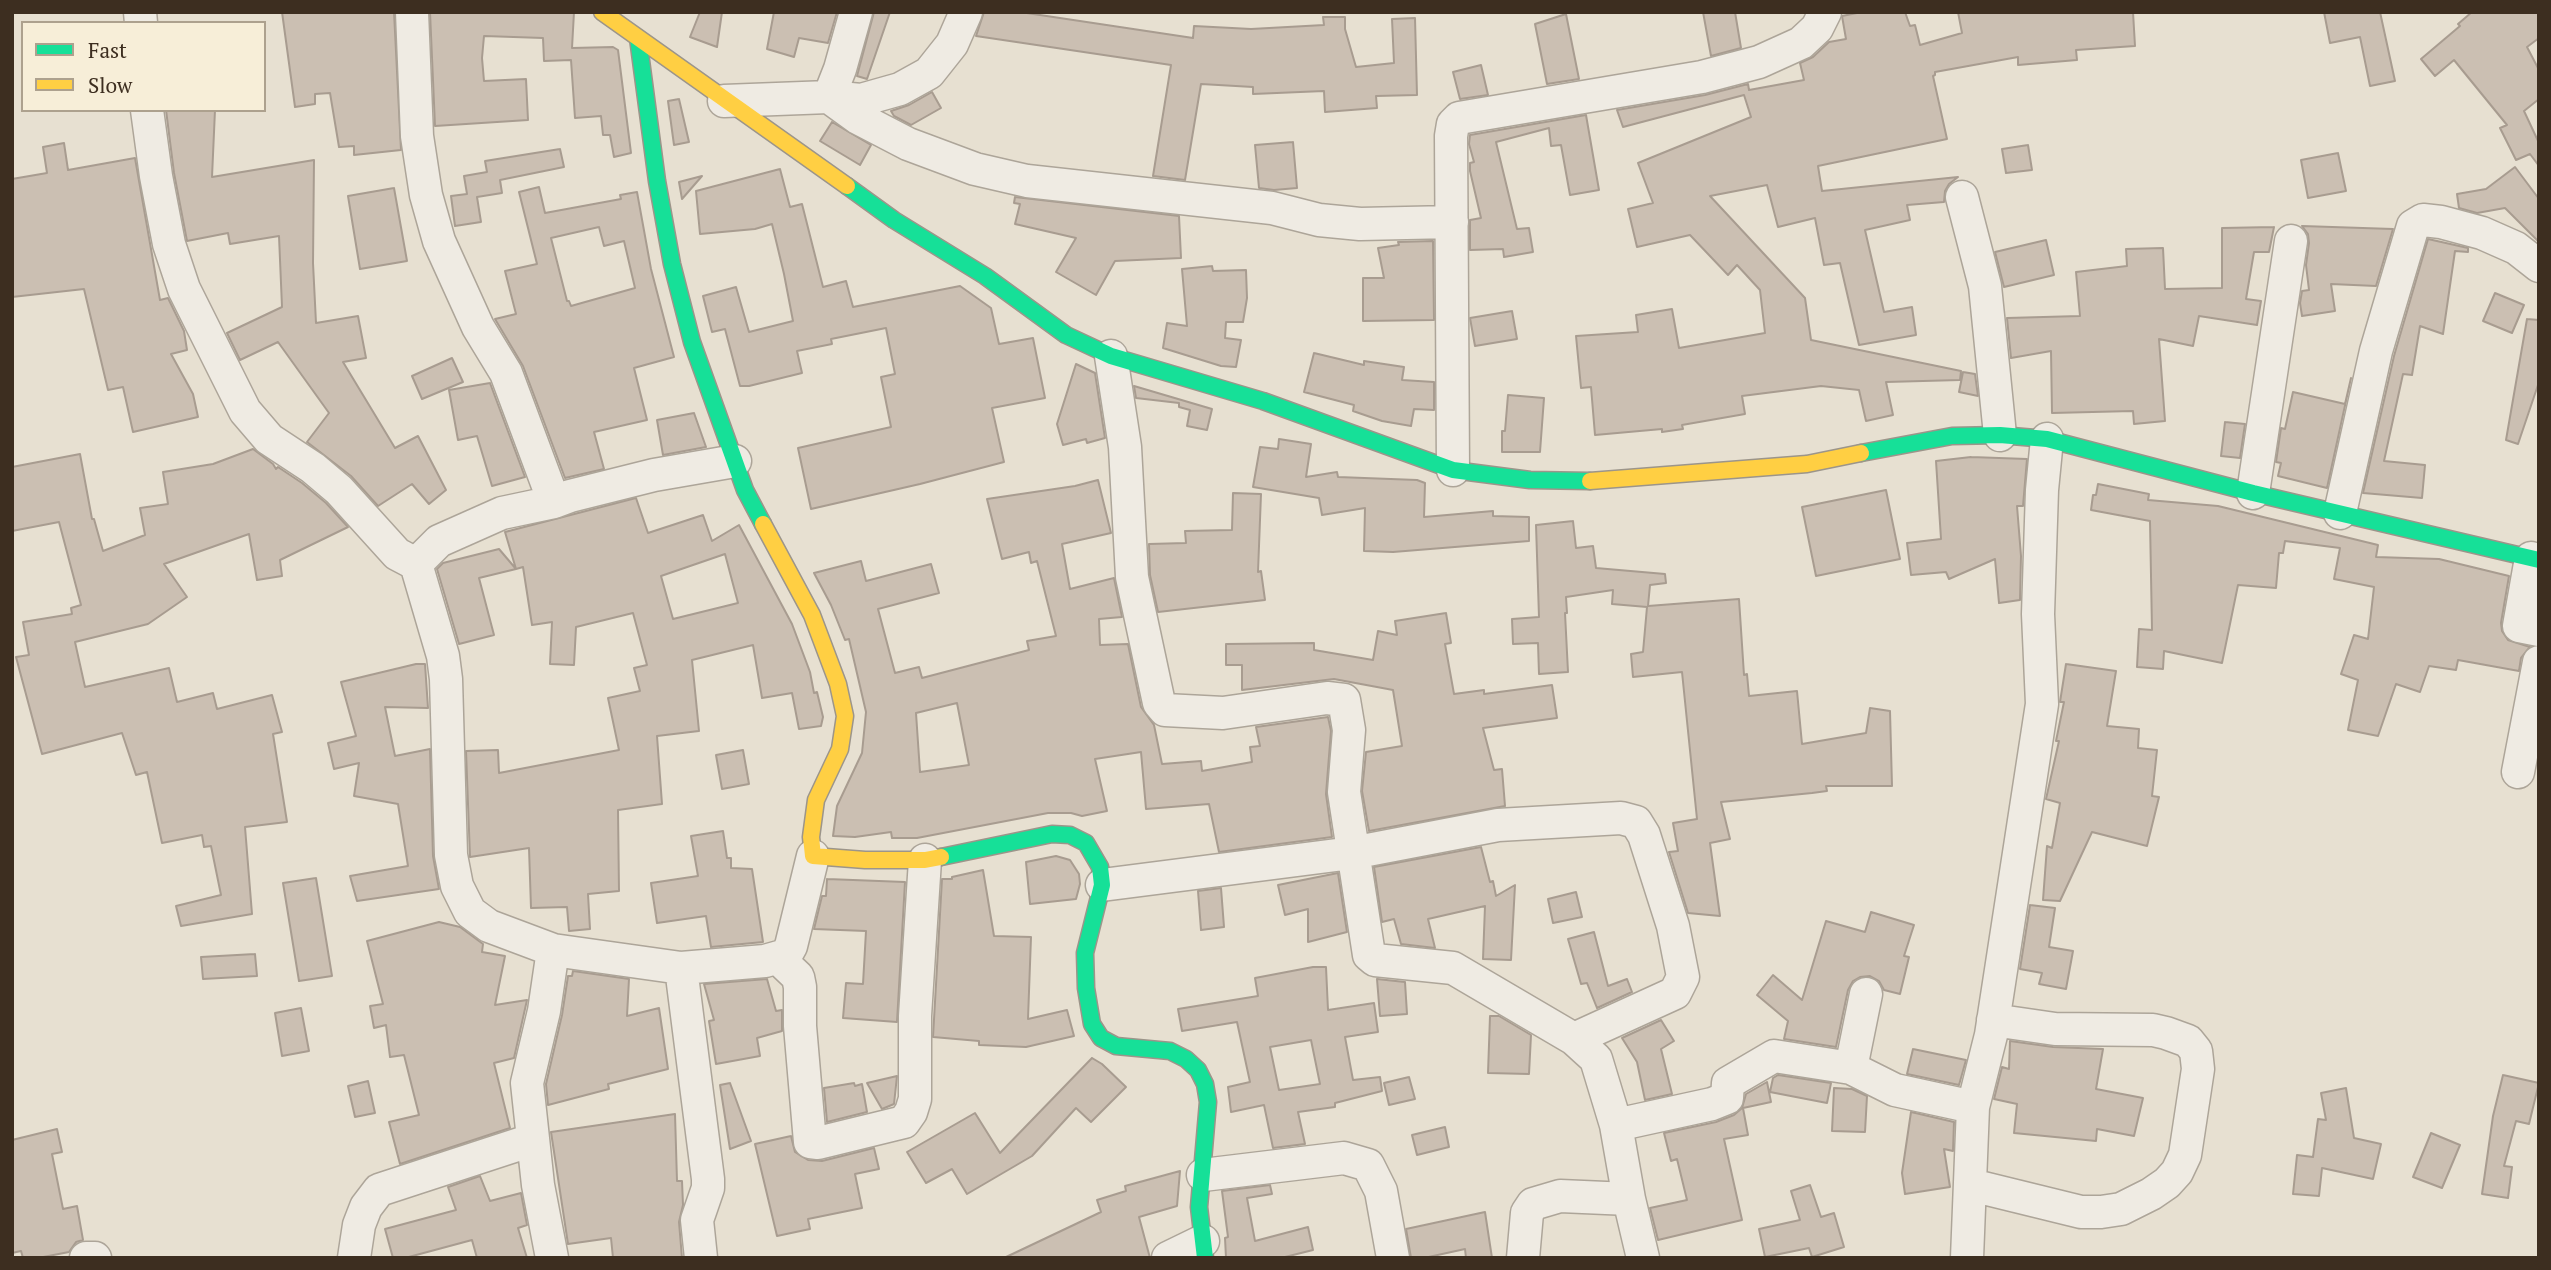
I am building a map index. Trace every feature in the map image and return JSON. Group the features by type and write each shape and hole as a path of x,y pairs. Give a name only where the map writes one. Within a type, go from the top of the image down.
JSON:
{"main road":[{"path":"601,12 894,220 985,276 1066,335 1111,356 1264,401 1452,470 1530,480 1604,481 1807,464 1952,436 2000,435 2047,439 2253,494 2535,559"},
{"path":"638,37 657,181 672,264 692,342 745,490 812,615 838,684 845,716 841,749 816,800 811,837 813,856 864,860 925,860 1052,834 1070,835 1086,843 1100,867 1102,885 1085,953 1086,988 1092,1024 1101,1038 1116,1046 1170,1051 1186,1059 1198,1070 1205,1084 1208,1102 1199,1208 1204,1249"}],"street":[{"path":"412,12 417,136 426,195 439,241 478,327 506,373 554,502"},
{"path":"829,97 856,12"},
{"path":"724,101 829,97 861,100 900,89 929,74 952,44 965,12"},
{"path":"1452,470 1453,124 1459,118 1689,79 1759,62 1801,43 1817,28 1825,12"},
{"path":"829,97 858,118 908,144 975,169 1027,181 1220,201 1272,208 1319,220 1360,224 1452,222"},
{"path":"147,112 169,244 180,278 203,332 245,411 269,439 313,468 339,490 397,554 416,564 443,656 451,855 457,886 470,912 489,926 553,950 681,968 778,958 786,955 791,946 813,856"},
{"path":"1962,197 1985,286 2000,435"},
{"path":"2340,513 2376,351 2413,226 2423,220 2482,233 2516,248 2539,266"},
{"path":"2253,494 2291,241"},
{"path":"1111,356 1125,447 1132,577 1159,703 1165,710 1223,713 1328,698 1344,701 1349,730 1344,792 1369,955 1375,960 1453,968 1574,1039 1596,1059 1616,1125 1643,1258"},
{"path":"1967,1258 1973,1107 1993,1020 2042,704 2038,614 2042,490 2047,439"},
{"path":"416,564 439,541 502,513 654,475 735,461"},
{"path":"2535,559 2519,626 2539,630"},
{"path":"2518,772 2539,662"},
{"path":"1102,885 1352,852 1498,825 1621,818 1636,822 1644,835 1673,926 1683,977 1675,993 1574,1039"},
{"path":"778,958 798,977 800,987 800,1026 810,1142 818,1143 904,1122 915,1099 915,1016 925,860"},
{"path":"552,1258 532,1140 528,1071 544,1011 553,950"},
{"path":"681,968 708,1179 708,1188 697,1220 701,1258"},
{"path":"1851,1068 1866,994"},
{"path":"1971,1185 2081,1212 2121,1209 2151,1194 2177,1172 2185,1155 2199,1069 2196,1051 2188,1041 2153,1030 2039,1028 1993,1020"},
{"path":"1616,1125 1712,1104 1727,1098 1728,1083 1774,1056 1851,1068 1895,1090 1973,1107"},
{"path":"354,1258 362,1216 379,1190 532,1140"},
{"path":"1203,1175 1344,1158 1368,1165 1381,1191 1392,1258"},
{"path":"1523,1258 1527,1213 1533,1204 1560,1196 1629,1199"},
{"path":"1168,1258 1204,1249"},
{"path":"86,1258 95,1258"}],"building":[{"path":"282,12 394,12 401,150 354,155 354,146 339,147 330,93 315,94 315,104 295,107"},
{"path":"430,12 574,12 572,48 613,47 618,50 631,153 614,157 610,135 603,135 601,116 575,118 571,60 544,61 543,38 484,36 484,81 526,79 528,120 435,126"},
{"path":"700,12 722,12 717,47 690,37"},
{"path":"774,12 837,12 828,43 799,38 794,57 767,49"},
{"path":"874,12 890,12 867,79 857,76"},
{"path":"984,12 1020,12 1193,38 1194,26 1251,29 1324,25 1323,17 1345,17 1345,29 1356,67 1394,63 1392,19 1415,18 1417,95 1376,96 1377,108 1325,112 1324,91 1253,94 1253,87 1201,84 1185,180 1153,176 1171,65 976,36"},
{"path":"1703,12 1735,12 1741,48 1711,56"},
{"path":"1862,12 1905,12 1910,26 1915,25 1920,45 1962,33 1958,12 2133,12 2135,46 2076,50 2077,60 2018,65 2018,57 1935,72 1933,76 1947,139 1818,166 1822,191 1958,177 1945,191 1944,202 1907,205 1910,220 1865,230 1884,312 1912,307 1916,335 1859,345 1840,263 1824,265 1815,218 1778,227 1767,185 1710,196 1805,298 1811,340 1961,371 1960,380 1886,382 1893,415 1866,421 1859,390 1821,386 1742,396 1745,414 1682,425 1683,429 1595,435 1591,387 1581,388 1576,336 1638,332 1636,315 1672,309 1679,348 1765,333 1760,290 1737,265 1728,275 1690,235 1637,247 1628,209 1653,203 1638,163 1751,117 1744,95 1623,127 1617,110 1705,95 1748,84 1749,90 1804,80 1800,63 1813,57 1829,42 1846,39 1842,16"},
{"path":"2324,12 2380,12 2395,81 2370,86 2360,37 2330,43"},
{"path":"2472,12 2539,12 2539,38 2527,47 2539,70 2539,99 2524,111 2539,143 2539,166 2530,154 2516,160 2500,128 2507,125 2454,60 2435,76 2421,59 2460,26 2458,24"},
{"path":"1566,14 1579,79 1547,84 1535,24"},
{"path":"1481,65 1488,95 1460,99 1453,72"},
{"path":"932,92 941,108 911,125 894,116 891,111 909,105"},
{"path":"679,99 689,142 674,145 668,101"},
{"path":"166,112 215,112 212,177 314,160 313,263 316,323 358,316 366,358 343,362 395,448 418,436 446,490 429,504 412,484 378,506 351,476 307,442 329,413 278,342 240,360 227,333 282,307 279,236 230,244 228,233 187,241"},
{"path":"1586,115 1599,190 1570,195 1561,145 1551,146 1549,128 1496,142 1517,229 1529,228 1533,252 1504,257 1503,249 1470,250 1470,220 1481,218 1470,171 1470,163 1474,162 1469,144 1470,135"},
{"path":"832,122 871,145 860,165 820,141"},
{"path":"1293,142 1297,188 1259,188 1255,145"},
{"path":"64,143 68,170 135,158 160,300 168,298 184,331 187,350 171,354 193,394 198,417 133,432 123,387 108,390 84,289 12,297 12,179 47,173 43,147"},
{"path":"2028,145 2032,170 2006,173 2002,149"},
{"path":"560,149 564,167 500,180 502,193 477,197 481,222 455,226 451,196 467,194 464,176 487,172 485,161"},
{"path":"2338,153 2346,191 2308,198 2301,160"},
{"path":"2515,167 2539,199 2539,242 2505,208 2477,213 2459,208 2457,194 2486,189"},
{"path":"780,169 790,207 802,204 823,287 846,281 853,307 960,286 991,308 999,344 1033,338 1045,398 992,408 1004,462 811,509 798,448 891,427 881,377 895,374 886,328 831,339 832,344 797,351 802,373 740,386 725,329 712,332 703,296 736,287 749,332 793,321 784,274 772,224 755,229 700,234 696,191"},
{"path":"702,176 682,199 679,182"},
{"path":"539,187 545,213 621,199 620,195 637,192 651,269 674,357 634,368 647,420 594,432 604,469 565,478 523,366 495,319 516,314 505,271 537,264 519,192","holes":["599,227 604,246 624,241 635,288 571,306 567,301 551,238"]},
{"path":"394,188 407,261 360,269 348,196"},
{"path":"1015,197 1179,216 1181,258 1115,261 1096,295 1056,272 1076,238 1015,224 1020,204 1014,203"},
{"path":"2302,226 2393,229 2376,286 2331,284 2335,311 2302,316 2302,291 2309,290 2306,265 2309,243 2308,234"},
{"path":"2274,227 2269,252 2254,252 2246,299 2261,301 2257,325 2199,316 2193,346 2159,339 2165,421 2134,424 2133,411 2052,413 2051,351 2011,358 2007,318 2080,316 2076,272 2127,266 2126,249 2163,248 2165,289 2222,288 2222,228"},
{"path":"2428,239 2468,248 2468,252 2455,251 2443,334 2420,326 2412,375 2403,374 2384,461 2425,465 2422,498 2363,493 2394,356"},
{"path":"2046,240 2054,275 2004,287 1995,252"},
{"path":"1433,241 1434,320 1363,321 1363,278 1384,278 1378,248 1399,245 1398,242"},
{"path":"1212,266 1213,271 1246,270 1247,298 1243,322 1226,322 1225,338 1241,340 1236,367 1221,366 1163,348 1167,323 1187,326 1182,269"},
{"path":"2495,293 2524,305 2512,333 2483,321"},
{"path":"1512,311 1517,339 1475,346 1470,318"},
{"path":"2527,319 2539,320 2539,382 2518,444 2506,440"},
{"path":"1314,353 1364,365 1364,361 1404,367 1402,380 1434,382 1434,410 1414,409 1411,426 1382,421 1353,411 1354,405 1304,392"},
{"path":"452,358 463,382 422,399 412,376"},
{"path":"1076,364 1095,373 1105,438 1087,443 1086,439 1063,445 1057,424"},
{"path":"1963,372 1975,374 1978,396 1959,392"},
{"path":"2351,378 2327,488 2278,476 2281,463 2276,462 2281,428 2285,429 2293,392 2345,404"},
{"path":"490,383 525,477 492,486 477,436 458,440 449,390"},
{"path":"1134,386 1212,409 1207,430 1187,426 1190,410 1179,407 1179,403 1136,398"},
{"path":"1508,395 1544,398 1540,452 1502,452 1502,431 1505,431"},
{"path":"694,413 706,447 663,455 657,420"},
{"path":"2225,422 2245,424 2240,458 2221,456"},
{"path":"1279,439 1311,444 1306,477 1337,472 1338,477 1417,480 1425,483 1424,517 1493,511 1493,516 1529,517 1529,541 1393,552 1364,551 1365,508 1322,515 1319,498 1253,487 1260,447 1278,449"},
{"path":"253,449 276,469 278,467 302,483 326,503 348,527 280,560 282,576 257,580 249,534 164,564 187,597 148,624 75,642 85,687 169,668 177,702 213,693 217,709 272,695 282,732 273,734 287,822 245,827 252,914 181,926 176,906 221,895 211,846 204,847 202,835 162,843 147,772 136,775 122,733 42,754 16,657 29,655 23,622 72,614 71,608 81,605 59,522 12,531 12,467 80,454 92,519 103,551 145,535 140,508 168,504 163,472 213,464"},
{"path":"1971,457 2027,459 2023,506 2017,506 2021,556 2020,600 1999,603 1995,559 1949,579 1946,572 1911,575 1907,543 1941,539 1936,461"},
{"path":"1098,480 1111,533 1062,544 1070,589 1114,578 1122,617 1099,619 1100,645 1128,644 1141,707 1154,725 1162,764 1201,761 1202,771 1252,762 1250,747 1260,746 1256,727 1328,717 1331,731 1326,794 1332,837 1219,852 1209,804 1146,809 1141,752 1095,759 1107,811 1082,816 1048,813 917,838 892,838 891,832 855,837 833,836 837,806 862,753 866,712 849,639 845,640 814,573 861,561 866,581 931,564 939,593 878,609 895,673 919,667 922,678 1029,650 1027,641 1056,636 1037,561 1031,563 1029,552 1002,559 987,499","holes":["957,703 969,765 920,772 916,713"]},
{"path":"2098,484 2149,494 2148,500 2218,506 2378,545 2376,557 2439,559 2509,576 2502,631 2508,640 2530,647 2521,658 2519,671 2458,660 2456,670 2429,666 2420,692 2396,684 2378,736 2348,730 2358,680 2341,674 2354,635 2368,639 2374,587 2334,579 2340,548 2285,541 2283,553 2279,553 2276,588 2238,585 2222,663 2164,651 2163,669 2137,667 2139,629 2152,630 2150,521 2091,510"},
{"path":"1886,490 1900,559 1816,576 1802,507"},
{"path":"1233,493 1261,494 1258,572 1261,571 1265,600 1158,612 1150,575 1149,544 1186,543 1185,531 1232,530"},
{"path":"636,498 648,533 703,515 712,541 739,525 792,624 810,672 814,693 817,692 823,717 821,726 799,729 792,693 762,698 753,645 692,660 699,731 657,736 662,804 618,810 619,891 588,894 590,929 569,931 567,907 531,908 529,848 470,857 466,751 498,750 499,773 619,750 608,698 640,691 634,668 647,665 633,613 576,627 574,665 550,664 552,622 532,625 523,567 516,569 505,532","holes":["725,554 738,603 673,619 661,576"]},
{"path":"1573,521 1576,548 1593,546 1596,568 1665,574 1666,583 1650,585 1648,606 1739,599 1744,675 1747,674 1749,696 1797,691 1802,744 1866,733 1870,708 1890,711 1892,786 1826,786 1827,791 1721,802 1730,839 1710,843 1720,916 1688,913 1669,852 1678,851 1673,823 1697,819 1682,672 1633,677 1631,654 1643,652 1647,607 1612,604 1613,590 1566,597 1568,672 1539,674 1538,643 1513,644 1512,619 1539,617 1536,525"},
{"path":"499,549 516,569 479,578 494,635 459,644 437,569 443,563"},
{"path":"1446,613 1451,643 1445,644 1454,694 1484,690 1484,694 1552,685 1557,718 1483,728 1494,770 1502,769 1505,806 1369,831 1362,791 1366,752 1402,746 1393,690 1334,679 1242,690 1242,665 1226,665 1226,644 1314,643 1314,650 1373,660 1378,631 1397,635 1395,621"},
{"path":"425,664 428,708 385,707 395,756 430,749 433,856 439,889 357,901 350,876 408,866 398,804 354,796 359,763 334,769 328,743 356,736 341,682"},
{"path":"2066,664 2116,671 2107,726 2139,729 2138,748 2157,750 2152,796 2159,797 2147,846 2092,832 2060,901 2043,900 2047,846 2052,848 2060,803 2046,799 2059,741 2056,741 2064,702 2060,702"},
{"path":"743,750 749,784 722,789 716,755"},
{"path":"723,831 727,858 731,858 731,868 752,869 763,942 711,947 706,916 657,923 651,883 698,876 691,836"},
{"path":"1481,847 1496,896 1515,885 1511,960 1483,959 1485,906 1428,919 1435,948 1401,944 1394,919 1382,922 1374,867"},
{"path":"1056,856 1070,860 1079,874 1080,884 1076,899 1030,904 1026,862"},
{"path":"983,870 994,936 1031,937 1028,1019 1067,1010 1074,1036 1026,1047 979,1045 979,1041 933,1037 942,879 952,879"},
{"path":"1338,873 1347,932 1308,942 1308,909 1285,915 1278,885"},
{"path":"316,878 332,976 299,981 283,883"},
{"path":"827,879 905,882 897,1022 843,1018 846,983 863,984 866,931 814,929 822,896 826,896"},
{"path":"1221,888 1224,927 1201,930 1198,891"},
{"path":"1576,892 1582,917 1553,923 1548,899"},
{"path":"2030,905 2055,908 2049,947 2073,951 2066,989 2039,984 2042,973 2020,969"},
{"path":"1871,912 1914,925 1904,956 1909,957 1900,994 1884,990 1879,981 1870,976 1860,977 1853,981 1848,990 1836,1047 1784,1039 1788,1021 1757,995 1773,975 1802,1000 1826,921 1865,932"},
{"path":"439,922 460,927 483,944 482,952 505,956 495,1005 527,1000 514,1058 494,1063 510,1128 400,1164 389,1122 419,1115 404,1055 390,1057 386,1025 374,1028 370,1006 383,1004 367,941"},
{"path":"1594,932 1608,986 1627,979 1632,992 1597,1008 1587,983 1581,984 1568,939"},
{"path":"255,954 257,976 203,979 201,957"},
{"path":"1326,967 1328,1010 1374,1003 1378,1032 1345,1037 1353,1080 1380,1077 1382,1091 1335,1103 1335,1107 1298,1112 1305,1144 1273,1148 1264,1105 1231,1112 1228,1087 1250,1082 1237,1022 1182,1031 1178,1009 1258,996 1255,978","holes":["1311,1040 1320,1084 1279,1090 1270,1047"]},
{"path":"573,971 629,979 627,1016 659,1008 668,1069 608,1084 609,1089 548,1105 546,1084 568,976 572,976"},
{"path":"767,979 776,1011 782,1010 782,1031 757,1038 760,1056 716,1064 709,1021 714,1020 704,984"},
{"path":"1377,979 1405,982 1407,1014 1380,1016"},
{"path":"301,1008 309,1051 282,1056 275,1013"},
{"path":"1490,1016 1499,1016 1531,1035 1529,1074 1488,1073"},
{"path":"1661,1020 1674,1041 1661,1049 1672,1094 1645,1100 1637,1062 1622,1038"},
{"path":"2010,1041 2053,1047 2103,1049 2096,1089 2143,1098 2134,1136 2097,1129 2096,1141 2014,1133 2017,1104 1994,1099 2002,1067 2009,1069"},
{"path":"1913,1049 1966,1060 1959,1085 1907,1074"},
{"path":"1092,1058 1126,1087 1091,1122 1076,1108 1032,1156 967,1194 952,1169 926,1183 907,1152 975,1113 1000,1153"},
{"path":"1778,1075 1831,1083 1827,1103 1770,1092 1773,1078"},
{"path":"2503,1075 2539,1083 2529,1124 2516,1121 2504,1166 2512,1167 2508,1198 2482,1194 2493,1116"},
{"path":"897,1076 894,1104 882,1109 867,1083"},
{"path":"1409,1077 1415,1099 1389,1105 1384,1083"},
{"path":"368,1081 375,1113 355,1117 348,1086"},
{"path":"1767,1082 1771,1102 1743,1108 1748,1135 1724,1139 1742,1220 1658,1240 1650,1208 1687,1200 1677,1159 1671,1161 1664,1133 1716,1122 1734,1115 1742,1108 1746,1094"},
{"path":"730,1083 751,1141 730,1149 720,1085"},
{"path":"854,1083 855,1086 862,1084 867,1112 827,1122 824,1088"},
{"path":"1834,1088 1852,1089 1867,1096 1865,1132 1832,1131"},
{"path":"2346,1088 2354,1138 2381,1144 2373,1179 2322,1168 2319,1196 2293,1194 2297,1155 2313,1157 2318,1119 2326,1120 2321,1093"},
{"path":"1911,1112 1954,1122 1953,1151 1944,1149 1950,1187 1905,1194 1902,1173"},
{"path":"675,1114 677,1181 682,1181 683,1205 679,1222 682,1258 613,1258 611,1238 568,1244 551,1132"},
{"path":"1445,1127 1449,1147 1417,1155 1412,1135"},
{"path":"57,1129 62,1152 52,1154 63,1209 77,1206 83,1240 76,1242 69,1252 23,1258 21,1251 12,1253 12,1140"},
{"path":"2431,1133 2460,1145 2442,1188 2413,1177"},
{"path":"791,1136 795,1152 808,1160 822,1161 874,1148 879,1169 855,1174 862,1208 808,1219 810,1229 777,1236 755,1144"},
{"path":"1180,1171 1177,1206 1139,1217 1150,1258 1004,1258 1101,1212 1097,1200 1126,1191 1125,1186"},
{"path":"480,1176 490,1201 521,1193 527,1225 518,1228 527,1258 477,1258 472,1240 405,1258 393,1258 385,1229 456,1210 448,1187"},
{"path":"1270,1185 1272,1194 1247,1198 1255,1241 1308,1227 1313,1250 1281,1258 1226,1258 1225,1238 1228,1237 1222,1191"},
{"path":"1810,1185 1821,1217 1834,1213 1844,1247 1812,1257 1809,1248 1765,1257 1759,1229 1800,1220 1791,1191"},
{"path":"1485,1212 1492,1258 1466,1258 1465,1249 1424,1258 1411,1258 1406,1229"}],"traffic: fast":[{"path":"638,38 657,181 672,264 692,342 745,490 763,524"},
{"path":"847,186 894,220 985,276 1066,335 1111,356 1263,401 1453,470 1530,480 1590,481"},
{"path":"1861,453 1952,436 2000,435 2047,439 2253,493 2539,560"},
{"path":"941,857 1052,834 1070,835 1086,843 1100,867 1102,885 1085,953 1086,988 1092,1024 1101,1038 1116,1046 1170,1051 1186,1059 1198,1070 1205,1084 1208,1102 1199,1207 1205,1258"}],"traffic: slow":[{"path":"602,12 847,186"},
{"path":"1590,481 1807,464 1861,453"},
{"path":"763,524 812,615 838,684 845,716 840,749 816,800 811,837 813,856 865,860 925,860 941,857"}]}
